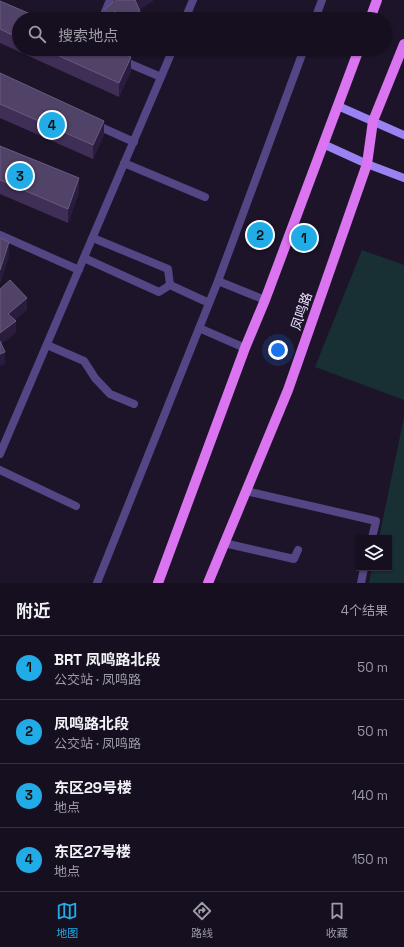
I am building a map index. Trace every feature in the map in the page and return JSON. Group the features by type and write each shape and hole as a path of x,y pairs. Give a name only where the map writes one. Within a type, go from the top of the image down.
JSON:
{"main road":[{"path":"373,12 377,0"},
{"name":"凤鸣路","path":"208,583 288,390 367,164 373,121 404,44"},
{"path":"158,583 245,348 265,300 356,56"},
{"path":"338,106 404,135"},
{"path":"323,144 367,164 404,178"}],"street":[{"path":"105,12 110,0"},
{"path":"188,12 193,0"},
{"path":"318,12 322,0"},
{"path":"112,56 161,77"},
{"path":"0,454 170,56"},
{"path":"97,583 218,281 301,56"},
{"path":"84,120 134,142"},
{"path":"124,164 205,197"},
{"path":"0,235 79,270"},
{"path":"93,238 168,269 170,285"},
{"path":"84,258 159,292 170,285"},
{"path":"218,281 265,300"},
{"path":"170,285 209,303"},
{"path":"199,328 245,348"},
{"path":"47,345 84,361 95,378 110,394 134,404"},
{"path":"0,470 76,506"},
{"path":"246,491 376,521 373,535"},
{"path":"224,543 294,559 298,550"},
{"path":"361,583 363,571"}],"green space":[{"path":"362,250 404,265 404,400 315,367"},
{"path":"404,417 404,583 369,583 371,571 392,571 392,535 380,535"}],"building":[{"path":"116,0 135,0 140,11 107,12 105,9"},
{"path":"0,1 26,12 12,12 12,35 0,29"},
{"path":"59,56 131,57 119,83"},
{"path":"0,73 104,121 93,145 0,104"},
{"path":"0,146 79,178 68,209 0,180"},
{"path":"0,238 9,242 0,270"},
{"path":"10,280 27,298 8,314 16,321 0,333 0,289"},
{"path":"0,341 5,352 0,354"}],"place":[{"name":"东区27号楼","path":"52,125"},
{"name":"东区29号楼","path":"20,176"},
{"name":"凤鸣路北段","path":"260,235"},
{"name":"BRT 凤鸣路北段","path":"304,238"}]}
